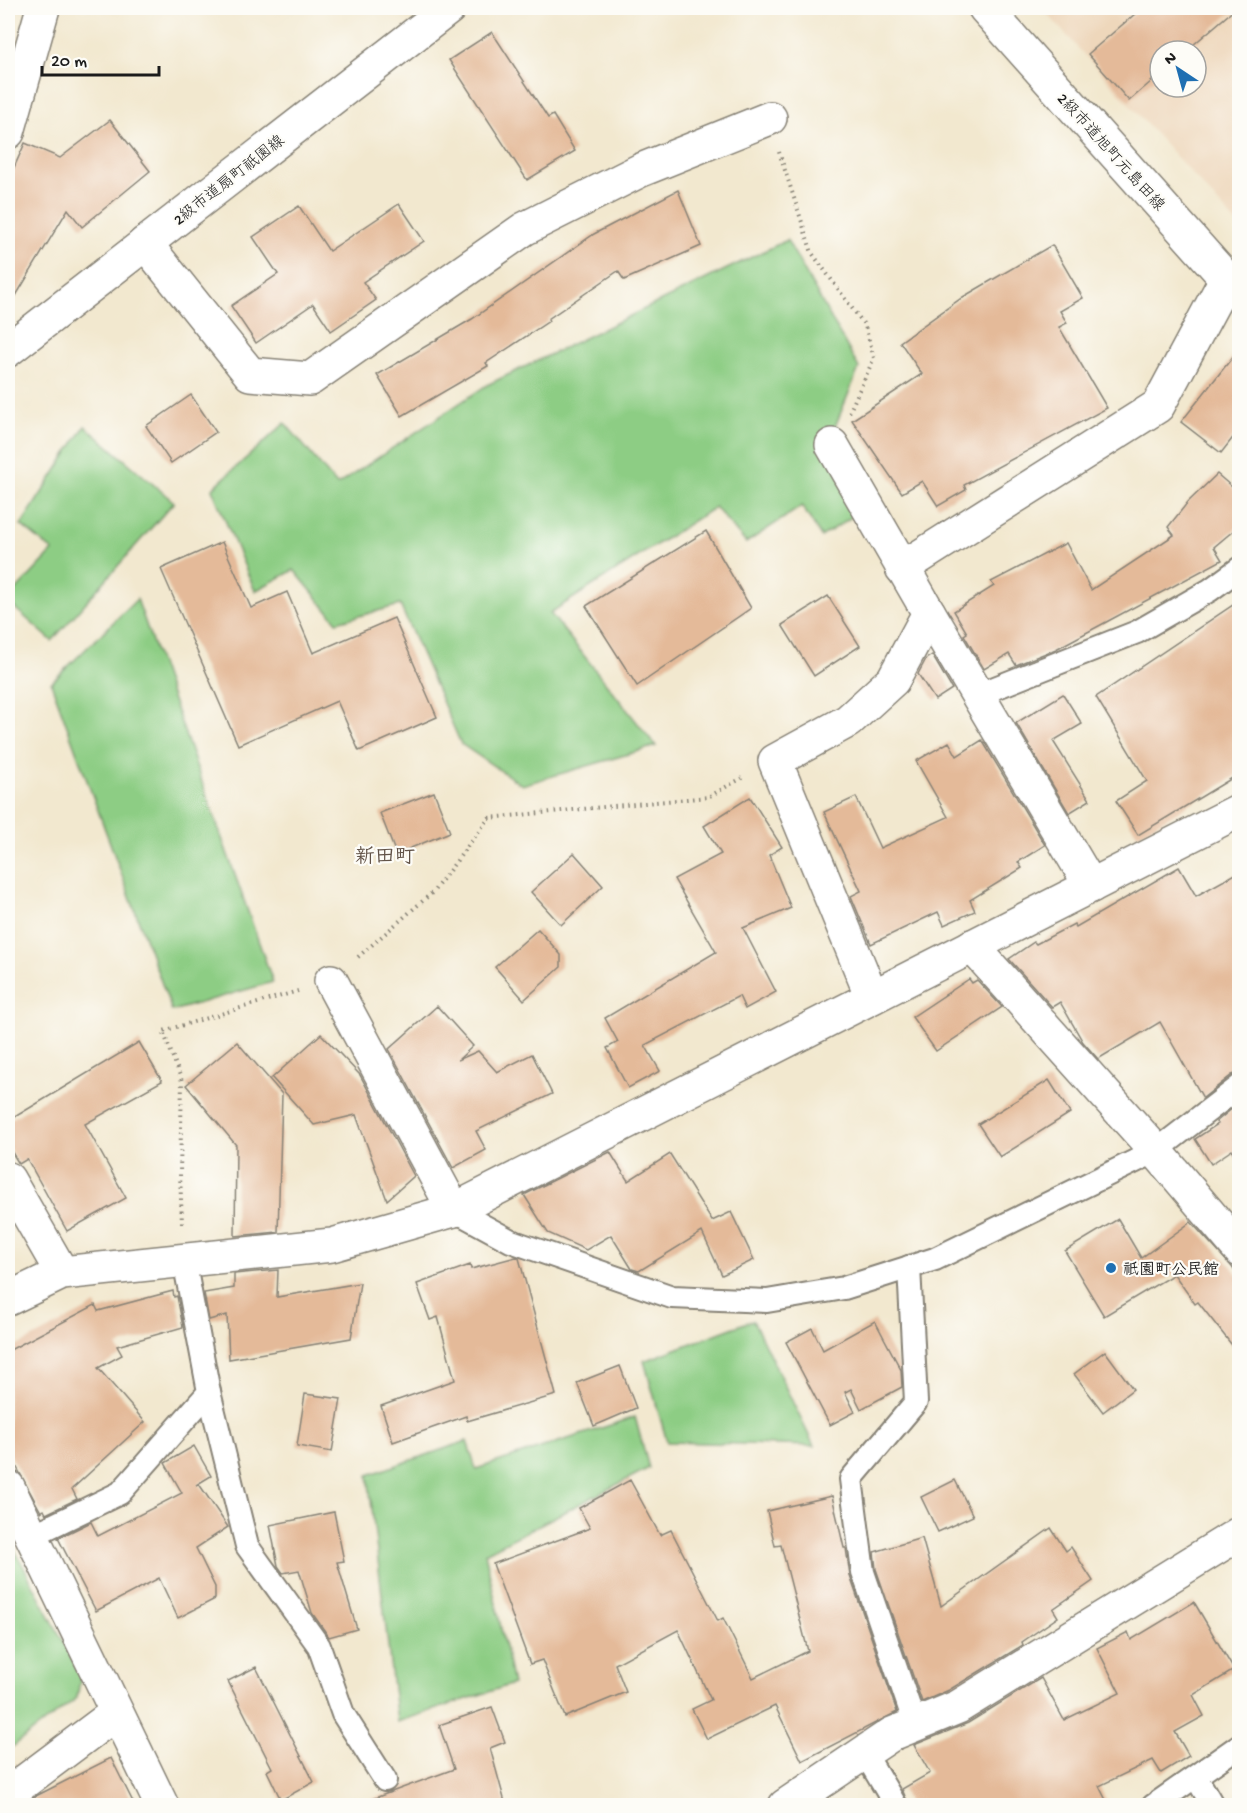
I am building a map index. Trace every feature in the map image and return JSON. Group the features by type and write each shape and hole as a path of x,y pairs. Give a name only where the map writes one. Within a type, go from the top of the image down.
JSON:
{"street":[{"path":"8,132 43,8"},
{"name":"2級市道扇町祇園線","path":"8,350 449,8"},
{"name":"2級市道旭町元島田線","path":"985,8 1233,287"},
{"path":"145,243 250,374 310,379 524,229 641,170 770,118"},
{"path":"902,568 1158,406 1233,287"},
{"path":"832,445 928,613 1091,886"},
{"path":"872,998 775,761 848,721 893,680 928,613"},
{"path":"8,1299 62,1273 332,1245 454,1210 1239,810"},
{"path":"972,946 1156,1151 1239,1250"},
{"path":"331,981 454,1210"},
{"path":"8,1179 62,1273"},
{"path":"11,1503 31,1536 162,1806"},
{"path":"785,1806 892,1734 958,1707 1239,1533"},
{"path":"8,1794 116,1713"}],"lane":[{"path":"977,695 1137,632 1210,590 1239,568"},
{"path":"454,1210 511,1241 672,1297 767,1301 844,1288 935,1259 1156,1151 1239,1086"},
{"path":"184,1260 209,1392 247,1546 319,1646 343,1714 385,1780"},
{"path":"909,1267 916,1402 851,1479 863,1572 915,1724"},
{"path":"31,1536 120,1493 209,1392"},
{"path":"1153,1806 1239,1745"},
{"path":"864,1752 896,1806"},
{"path":"1196,1777 1213,1806"}],"path":[{"path":"770,118 787,180 812,253 865,326 874,358 855,403 832,445"},
{"path":"184,1260 180,1174 182,1081 163,1031 331,981 433,892 489,818 708,797 775,761"}],"shaded area":[{"path":"1042,8 1239,8 1239,226"}],"green space":[{"path":"787,240 859,368 830,439 873,503 821,537 802,506 746,543 715,507 550,613 656,746 522,785 461,744 400,605 337,622 294,570 255,591 212,489 285,423 337,485 487,385"},
{"path":"85,426 174,502 52,641 8,602 8,599 53,551 21,525"},
{"path":"137,599 273,982 172,1011 51,683"},
{"path":"753,1320 814,1446 667,1442 644,1361"},
{"path":"635,1417 649,1468 485,1553 513,1684 397,1722 368,1475 467,1441 476,1469"},
{"path":"8,1544 12,1545 81,1675 77,1698 8,1750"}],"building":[{"path":"1142,8 1236,8 1200,39 1148,39 1148,84 1129,101 1088,54"},
{"path":"492,32 548,118 553,115 575,151 527,180 449,60"},
{"path":"110,120 150,171 82,227 68,209 8,309 8,181 25,143 60,158"},
{"path":"678,190 701,246 624,280 618,271 486,363 488,366 402,416 377,375 472,319 594,234"},
{"path":"399,204 424,241 363,282 376,300 331,331 313,304 256,343 231,306 278,274 253,237 299,206 329,251"},
{"path":"1052,245 1083,298 1060,311 1067,323 1059,327 1107,408 964,485 966,490 938,506 922,481 902,493 852,420 922,374 900,342 963,297"},
{"path":"1239,349 1239,430 1221,453 1181,422"},
{"path":"191,395 216,432 171,463 146,426"},
{"path":"1217,474 1239,493 1239,526 1214,547 1222,560 1056,649 1016,665 1009,654 984,669 964,635 967,633 954,611 994,586 991,582 1066,543 1091,590 1174,535 1168,527 1188,502"},
{"path":"706,531 751,608 637,686 586,606"},
{"path":"222,542 251,608 287,592 313,653 394,618 437,717 359,751 337,701 238,745 161,569"},
{"path":"828,596 860,646 814,676 782,625"},
{"path":"1239,601 1239,774 1138,835 1116,801 1147,781 1096,697"},
{"path":"932,655 952,689 935,700 918,674 926,659"},
{"path":"1063,694 1082,724 1053,741 1090,800 1069,813 1016,723"},
{"path":"982,740 1045,845 1018,862 1022,868 970,900 975,911 944,925 938,912 871,944 851,896 861,891 824,812 856,797 880,848 948,817 916,761 949,742 957,756"},
{"path":"434,792 450,832 396,854 380,813"},
{"path":"750,797 782,847 769,855 791,908 743,928 776,992 745,1009 739,996 645,1045 660,1071 628,1088 607,1048 618,1042 605,1018 716,952 674,879 721,854 704,826"},
{"path":"574,853 603,886 561,925 531,892"},
{"path":"1179,867 1196,896 1239,872 1239,1073 1232,1075 1203,1098 1160,1022 1098,1059 1083,1042 1060,1002 1052,1007 1009,959 1034,942 1036,944 1074,924 1076,927"},
{"path":"538,929 561,955 561,967 524,1000 495,967"},
{"path":"969,979 972,983 977,980 1002,1007 936,1051 912,1017"},
{"path":"437,1006 473,1046 458,1060 478,1051 497,1072 532,1054 552,1094 476,1131 486,1150 453,1168 389,1049"},
{"path":"321,1034 360,1075 414,1176 387,1200 356,1115 314,1125 272,1078"},
{"path":"139,1042 162,1081 85,1124 126,1198 67,1231 27,1159 19,1164 8,1146 8,1121"},
{"path":"237,1042 282,1094 278,1232 235,1236 236,1145 186,1085"},
{"path":"1049,1080 1070,1113 1000,1157 978,1124"},
{"path":"1239,1103 1239,1163 1232,1150 1211,1164 1195,1139 1218,1124 1216,1122"},
{"path":"610,1152 628,1181 670,1154 712,1221 731,1212 754,1260 722,1275 702,1232 639,1271 632,1269 611,1235 586,1250 548,1233 524,1195"},
{"path":"1118,1219 1141,1258 1191,1222 1232,1267 1239,1277 1239,1354 1198,1302 1195,1304 1174,1274 1104,1316 1065,1251"},
{"path":"519,1258 556,1395 467,1421 466,1416 393,1442 381,1406 455,1380 438,1317 430,1320 417,1284 470,1265 471,1269"},
{"path":"278,1270 277,1297 360,1283 351,1338 229,1359 227,1315 209,1320 204,1293 234,1288 234,1274"},
{"path":"173,1291 174,1297 177,1296 183,1327 117,1346 122,1355 98,1368 145,1422 72,1489 77,1499 46,1514 44,1510 41,1512 8,1451 8,1351 95,1305 98,1311"},
{"path":"875,1321 901,1370 902,1387 861,1409 851,1389 845,1392 855,1412 830,1425 786,1342 812,1328 823,1350"},
{"path":"1105,1351 1133,1389 1103,1412 1074,1374"},
{"path":"620,1366 636,1408 594,1426 577,1383"},
{"path":"305,1394 341,1399 332,1452 297,1446"},
{"path":"194,1446 211,1476 196,1485 199,1484 228,1527 196,1548 215,1587 215,1599 178,1618 159,1578 96,1611 58,1538 91,1522 98,1536 182,1493 165,1463"},
{"path":"630,1480 660,1535 671,1530 718,1621 723,1618 753,1678 808,1651 781,1545 775,1546 767,1511 832,1496 844,1548 846,1548 850,1576 897,1712 802,1761 775,1706 707,1739 692,1709 711,1700 678,1630 615,1664 626,1692 565,1717 542,1660 530,1664 493,1564 590,1528 579,1508"},
{"path":"955,1480 973,1516 938,1532 921,1497"},
{"path":"334,1512 344,1561 337,1562 357,1629 329,1637 312,1613 299,1570 283,1573 278,1566 270,1525"},
{"path":"1051,1528 1066,1551 1071,1547 1093,1581 1053,1609 1058,1617 1022,1642 1023,1645 949,1690 922,1702 876,1569 874,1552 922,1538 941,1606"},
{"path":"1194,1602 1234,1670 1193,1695 1204,1716 1175,1732 1189,1756 1161,1773 1153,1760 1099,1786 1109,1806 909,1806 902,1789 930,1773 914,1745 968,1723 1041,1678 1064,1720 1120,1693 1097,1648 1128,1632 1131,1640"},
{"path":"256,1667 314,1782 281,1800 267,1771 272,1768 228,1681"},
{"path":"492,1707 505,1742 490,1748 506,1806 365,1806 364,1802 454,1769 439,1725"},
{"path":"111,1758 135,1806 24,1806 36,1796"}],"place":[{"name":"祇園町公民館","path":"1111,1268"}],"district":[{"name":"新田町","path":"385,855"}]}
